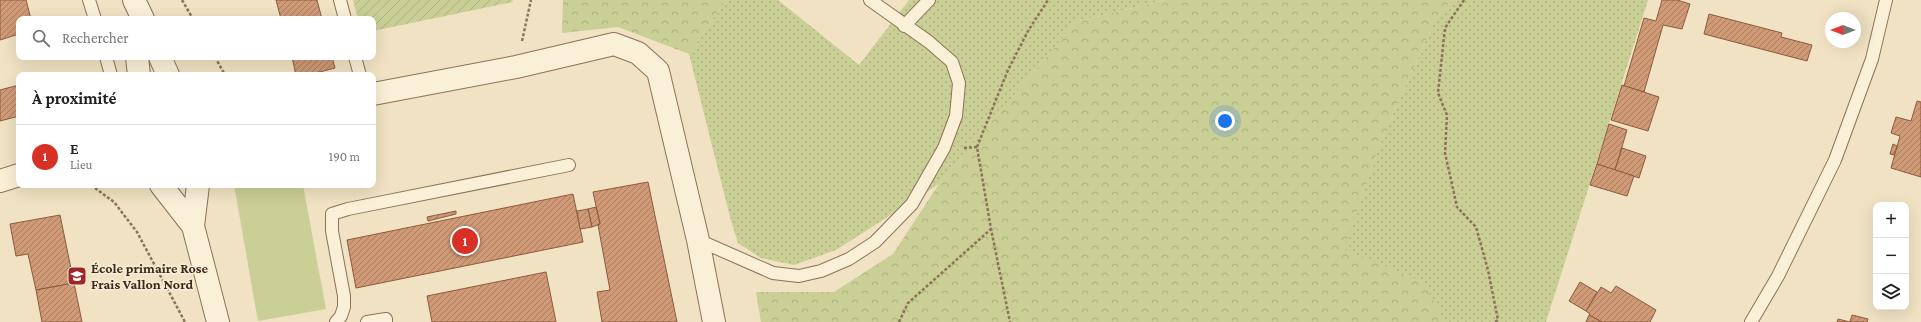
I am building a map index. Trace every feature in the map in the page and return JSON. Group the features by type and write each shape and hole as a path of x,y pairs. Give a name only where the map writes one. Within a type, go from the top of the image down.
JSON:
{"street":[{"path":"130,0 132,16"},
{"path":"134,0 142,16"},
{"path":"376,93 516,67 614,44 638,53 658,71 698,240 714,322"},
{"path":"137,60 139,72"},
{"path":"161,60 167,72"},
{"path":"0,181 16,176"},
{"path":"163,188 193,226"},
{"path":"198,188 193,226 218,322"}],"lane":[{"path":"89,0 94,16"},
{"path":"340,0 344,16"},
{"path":"698,240 773,273 798,276 821,271 849,259 875,242 912,204 944,148 956,116 959,83 952,62 929,42 904,26 870,0"},
{"path":"904,26 929,0"},
{"path":"1751,322 1778,276 1835,160 1872,59 1886,0"},
{"path":"107,60 110,72"},
{"path":"356,60 359,72"},
{"path":"336,322 341,316 344,307 344,296 332,232 332,214 348,209 569,165"},
{"path":"367,322 386,319 386,322"}],"path":[{"path":"182,0 191,16"},
{"path":"516,67 531,0"},
{"path":"1010,322 991,229 977,147 1008,70 1028,31 1048,0"},
{"path":"1464,0 1445,28 1438,93 1447,115 1445,153 1457,207 1476,227 1488,270 1499,321 1495,322"},
{"path":"217,60 223,72"},
{"path":"944,148 977,147"},
{"path":"95,188 114,202 136,232 185,322"},
{"path":"899,322 908,303 991,229"}],"green space":[{"path":"353,0 512,0 513,2 376,30 376,16 357,16"},
{"path":"563,0 726,0 689,54 618,27 562,33"},
{"path":"726,0 778,0 859,65 909,0 1165,0 1076,22 939,184 836,250 794,265 761,258 738,243 730,217 689,54"},
{"path":"1165,0 1452,0 1436,18 1382,138 1344,249 1423,282 1445,322 761,322 756,292 834,292 893,254 939,184 1076,22"},
{"path":"1452,0 1648,0 1546,322 1445,322 1422,282 1343,249 1382,138 1436,18"},
{"path":"235,188 304,188 326,309 258,321"}],"building":[{"path":"0,0 26,0 30,16 16,16 16,35 0,40"},
{"path":"276,0 317,0 321,16 280,16"},
{"path":"1662,0 1677,0 1690,4 1682,29 1663,25 1644,92 1624,86 1644,18 1656,21"},
{"path":"1709,14 1782,33 1781,37 1812,45 1807,61 1704,34"},
{"path":"293,60 333,60 335,68 320,72 295,72"},
{"path":"1622,85 1659,97 1648,131 1611,120"},
{"path":"16,86 16,117 0,121 0,90"},
{"path":"1917,101 1921,102 1921,177 1891,168 1900,136 1891,133 1896,117 1911,121"},
{"path":"1609,124 1627,130 1615,170 1597,164"},
{"path":"1893,144 1897,146 1894,155 1890,154"},
{"path":"1622,148 1646,156 1639,178 1615,170"},
{"path":"1597,164 1634,176 1627,196 1590,185"},
{"path":"648,182 677,322 602,322 597,292 610,290 598,225 600,224 593,192"},
{"path":"573,194 583,242 356,288 347,240"},
{"path":"596,207 600,224 592,227 588,209"},
{"path":"588,209 592,227 580,229 577,211"},
{"path":"456,211 456,214 428,221 427,217"},
{"path":"60,215 74,283 36,290 28,254 16,256 10,224"},
{"path":"546,272 556,322 432,322 427,296"},
{"path":"1580,282 1597,292 1586,311 1569,301"},
{"path":"74,283 82,322 42,322 36,290"},
{"path":"1616,286 1656,310 1650,322 1602,322 1589,315 1590,314 1586,311 1601,287 1611,293"},
{"path":"1589,315 1602,322 1586,322"},
{"path":"1852,315 1868,319 1867,322 1850,322"},
{"path":"1838,319 1850,322 1837,322"}],"place":[{"name":"E","path":"465,241"},
{"name":"École primaire Rose Frais Vallon Nord","path":"77,276"}]}
